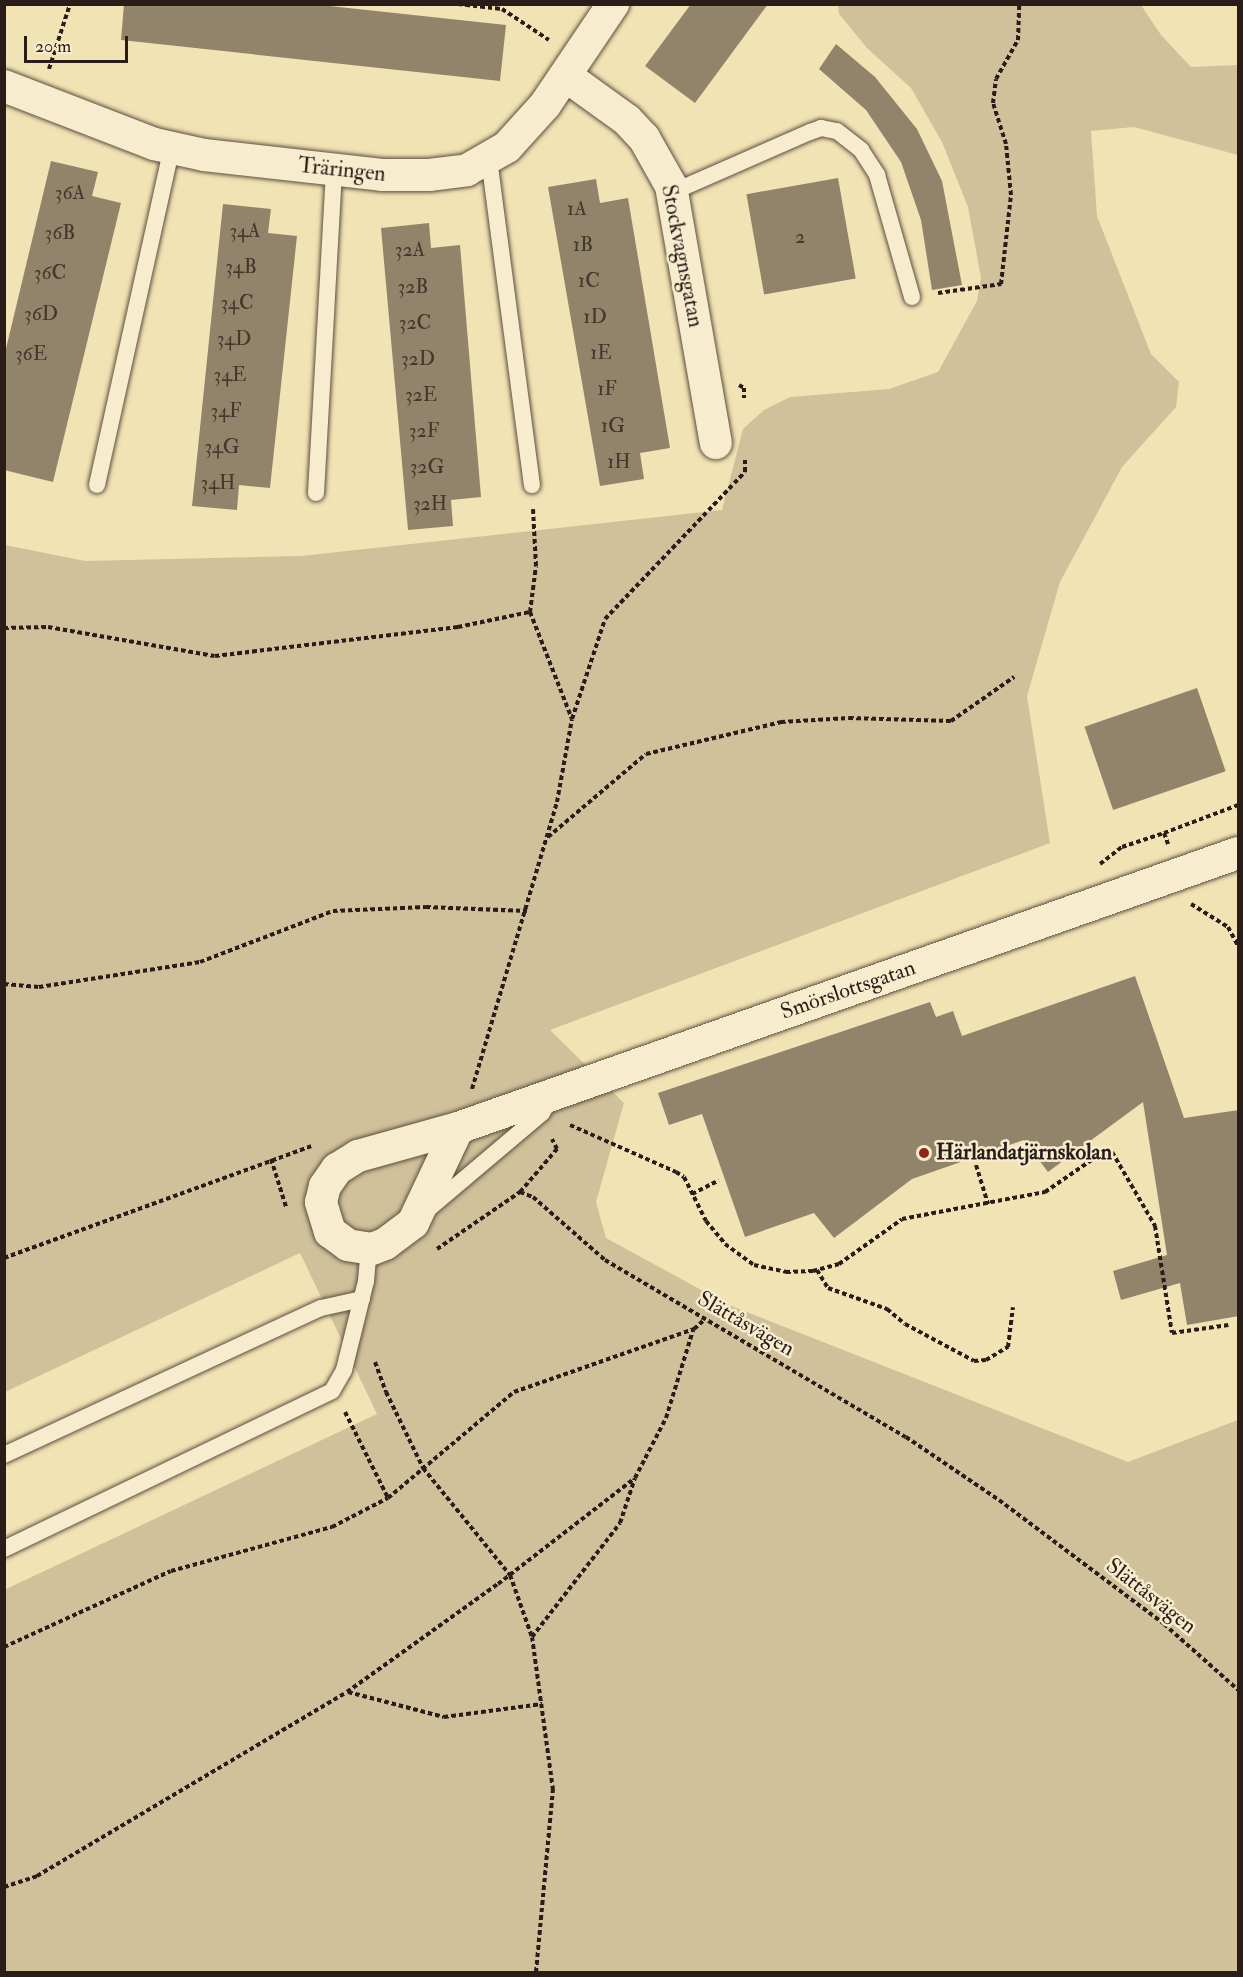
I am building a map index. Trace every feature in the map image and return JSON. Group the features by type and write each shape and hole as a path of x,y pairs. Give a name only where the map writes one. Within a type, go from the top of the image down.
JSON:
{"street":[{"name":"Träringen","path":"4,86 172,148 334,170 429,175 467,170 489,159 525,129 572,67 613,4"},
{"name":"Stockvagnsgatan","path":"572,67 644,138 673,192 703,363 730,445"},
{"name":"Smörslottsgatan","path":"369,1249 348,1245 330,1232 321,1202 330,1176 358,1156 548,1102 1239,853"},
{"path":"369,1249 385,1244 413,1222 458,1128"}],"lane":[{"path":"673,192 810,132 821,128 837,131 861,150 877,176 912,297"},
{"path":"97,485 172,148"},
{"path":"489,159 532,485"},
{"path":"316,493 334,170"},
{"path":"413,1222 548,1102"},
{"path":"4,1549 332,1391 344,1370 362,1299 369,1249"},
{"path":"4,1455 321,1308 362,1299"}],"path":[{"path":"39,99 70,4"},
{"path":"458,4 502,9 572,67"},
{"path":"912,297 1001,284 1011,195 1006,144 993,103 996,79 1018,40 1019,4"},
{"path":"703,363 744,388 744,400"},
{"path":"472,1089 548,838 572,719 605,619 745,472 730,445"},
{"path":"532,485 536,566 530,612 572,719"},
{"path":"4,627 48,627 215,656 458,627 530,612"},
{"path":"548,838 646,754 781,722 849,718 951,721 1014,676"},
{"path":"1164,833 1239,805"},
{"path":"4,984 39,987 200,962 333,911 426,907 527,911"},
{"path":"548,1102 676,1172 692,1194 706,1221 739,1257 768,1270 817,1270 854,1256 902,1219 1045,1192 1106,1150 1112,1152 1155,1226 1172,1334 1228,1324"},
{"path":"271,1159 287,1211"},
{"path":"976,1165 988,1204"},
{"path":"692,1194 719,1180"},
{"name":"Slättåsvägen","path":"433,1252 520,1192 533,1197 605,1260 906,1437 999,1500 1164,1624 1239,1690"},
{"path":"817,1270 828,1288 887,1309 905,1324 974,1361 986,1360 1008,1347 1013,1307"},
{"path":"4,1647 171,1571 332,1527 388,1498 514,1392 693,1329 705,1319"},
{"path":"532,1637 620,1523 635,1478 666,1418 693,1329"},
{"path":"376,1352 375,1368 423,1468 510,1575 532,1637 553,1790 536,1972"},
{"path":"332,1391 388,1498"},
{"path":"4,1887 37,1876 347,1692 510,1575 635,1478"},
{"path":"347,1692 444,1717 542,1704"}],"shaded area":[{"path":"838,5 1141,5 1161,35 1191,67 1238,65 1238,155 1134,127 1091,131 1097,216 1151,354 1179,382 1176,407 1122,467 1060,582 1027,696 1050,843 550,1030 624,1103 596,1202 606,1238 729,1305 1128,1462 1238,1420 1238,1972 5,1972 4,1590 377,1414 300,1253 5,1392 5,545 85,561 301,556 722,510 743,429 764,410 790,397 889,389 938,372 977,301 981,278 968,207 942,142 911,88 867,48 839,14"}],"building":[{"path":"124,4 311,4 506,25 500,81 121,40"},
{"path":"691,4 768,4 695,103 645,66"},
{"path":"836,44 875,77 917,129 942,181 962,285 932,290 921,220 901,162 866,110 819,69"},
{"path":"51,161 98,172 92,196 121,203 53,482 4,470 4,357"},
{"path":"838,178 856,278 764,295 746,194"},
{"path":"596,179 600,203 628,198 670,448 640,453 644,479 600,486 548,187"},
{"path":"223,204 271,209 268,233 297,236 270,488 239,485 237,510 192,506"},
{"path":"429,223 431,248 460,245 481,497 451,500 453,526 408,530 381,228"},
{"path":"1197,688 1226,771 1113,810 1084,727"},
{"path":"1135,976 1184,1118 1239,1110 1239,1316 1187,1325 1180,1283 1121,1300 1113,1271 1167,1255 1143,1102 1048,1172 1024,1140 912,1179 834,1238 814,1213 745,1237 702,1114 669,1125 658,1093 930,1002 936,1017 953,1011 962,1036"}],"place":[{"name":"Härlandatjärnskolan","path":"924,1153"}]}
